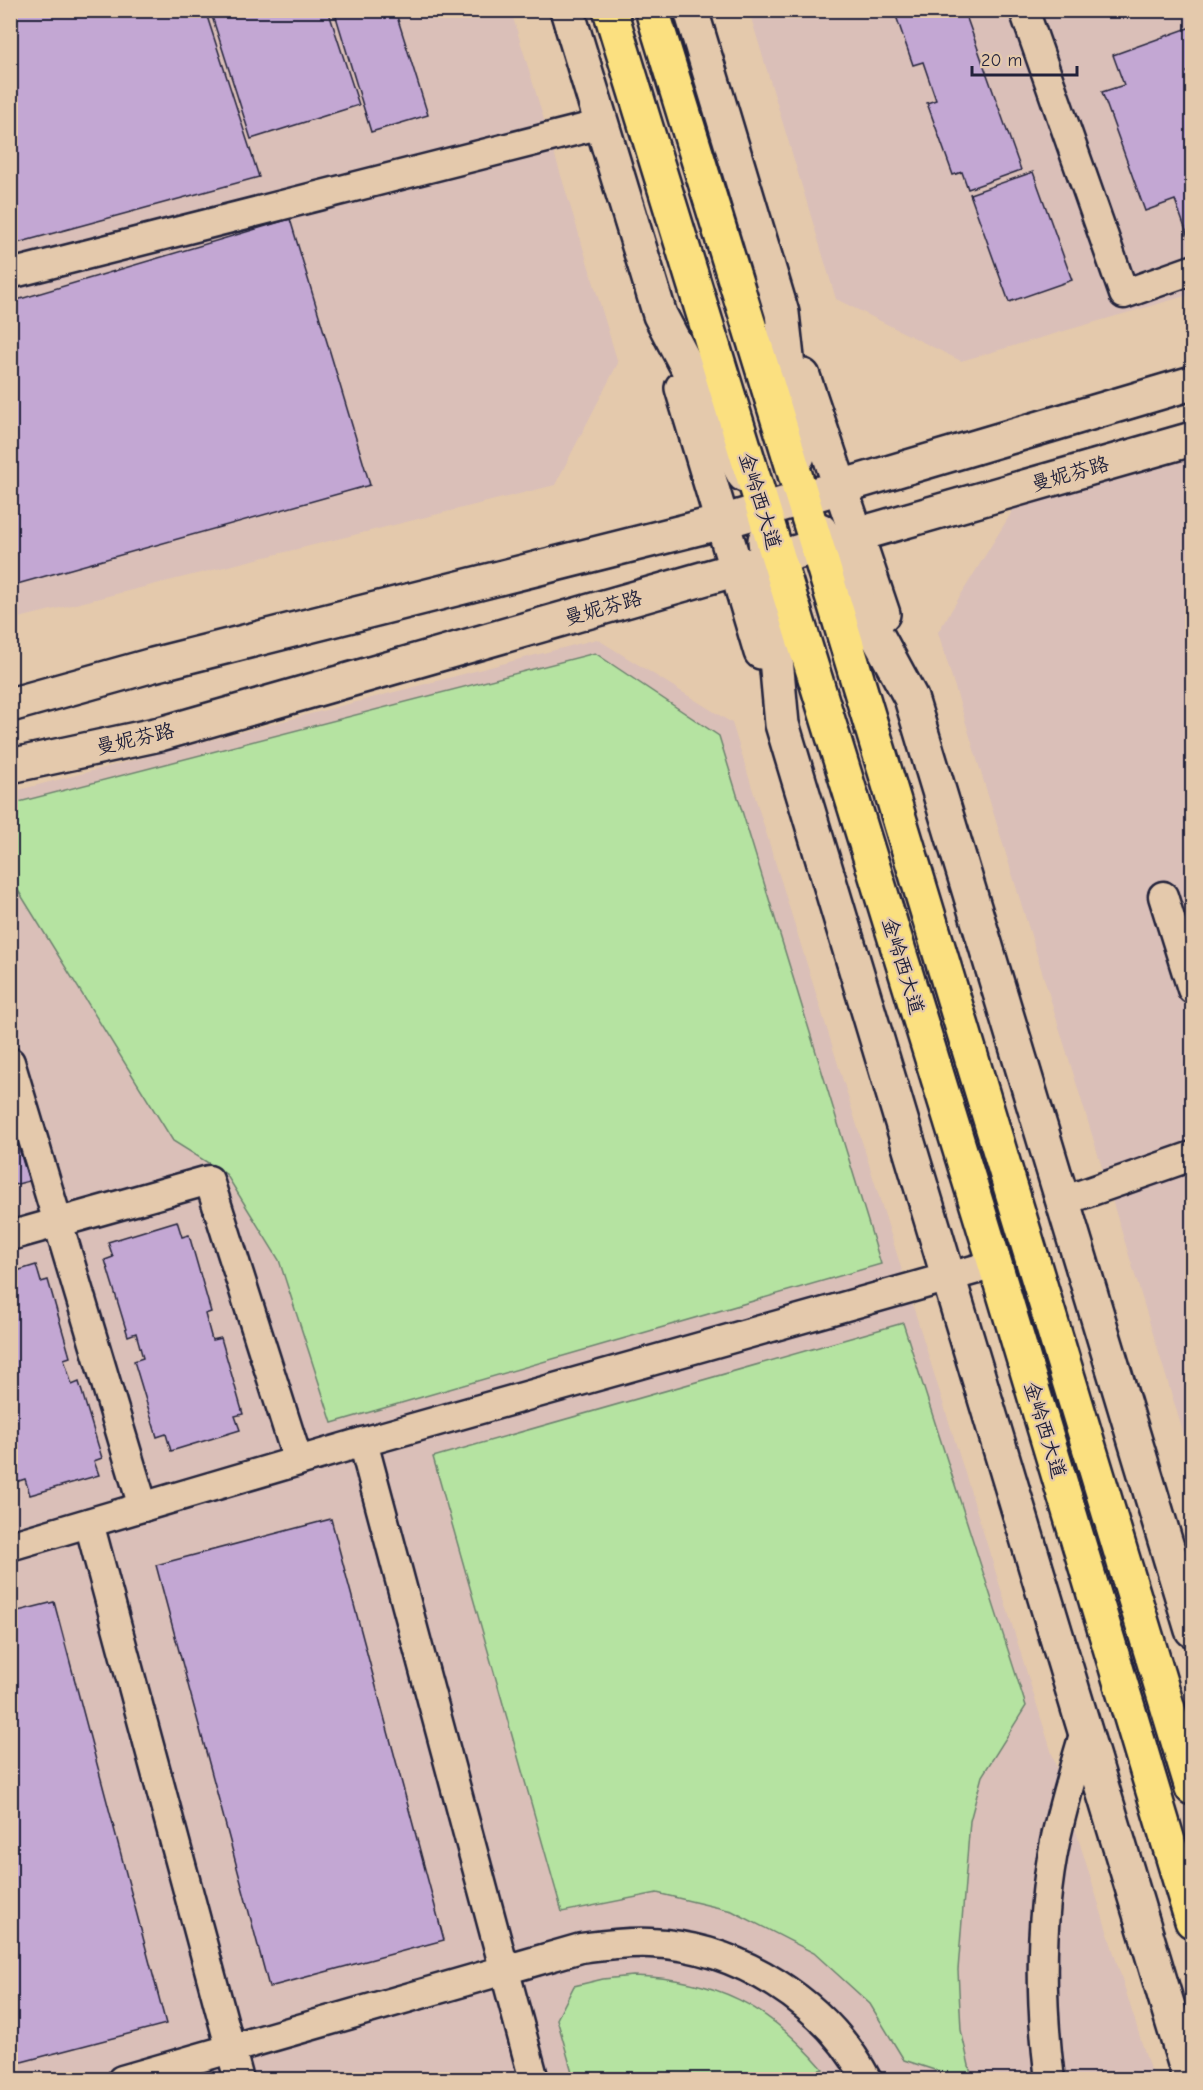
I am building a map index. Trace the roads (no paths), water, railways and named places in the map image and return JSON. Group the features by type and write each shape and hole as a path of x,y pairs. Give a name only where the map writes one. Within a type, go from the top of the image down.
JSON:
{"main road":[{"name":"金岭西大道","path":"610,10 762,510 760,563 995,1264 1192,1922"},
{"name":"金岭西大道","path":"652,10 803,499 834,542 1192,1788"}],"street":[{"path":"567,10 722,522 760,563 782,724 1191,2079"},
{"path":"691,10 782,313 840,488 834,542 911,698 1192,1630"},
{"path":"1024,10 1124,294 1192,270"},
{"path":"10,274 602,124"},
{"path":"782,313 803,499"},
{"path":"660,315 762,510"},
{"path":"10,705 165,662 722,522 1192,383"},
{"name":"曼妮芬路","path":"10,766 160,734 1192,439"},
{"path":"1163,896 1192,990"},
{"path":"10,1062 143,1507"},
{"path":"1063,1201 1192,1156"},
{"path":"10,1236 209,1180 298,1461"},
{"path":"10,1546 363,1442 995,1264"},
{"path":"363,1442 534,2079"},
{"path":"89,1523 239,2079"},
{"path":"1050,2079 1042,1960 1046,1902 1055,1844 1068,1787 1086,1731"},
{"path":"122,2079 581,1948 616,1943 651,1942 686,1947 720,1956 753,1970 776,1984 813,2011 838,2037 867,2079"}]}
